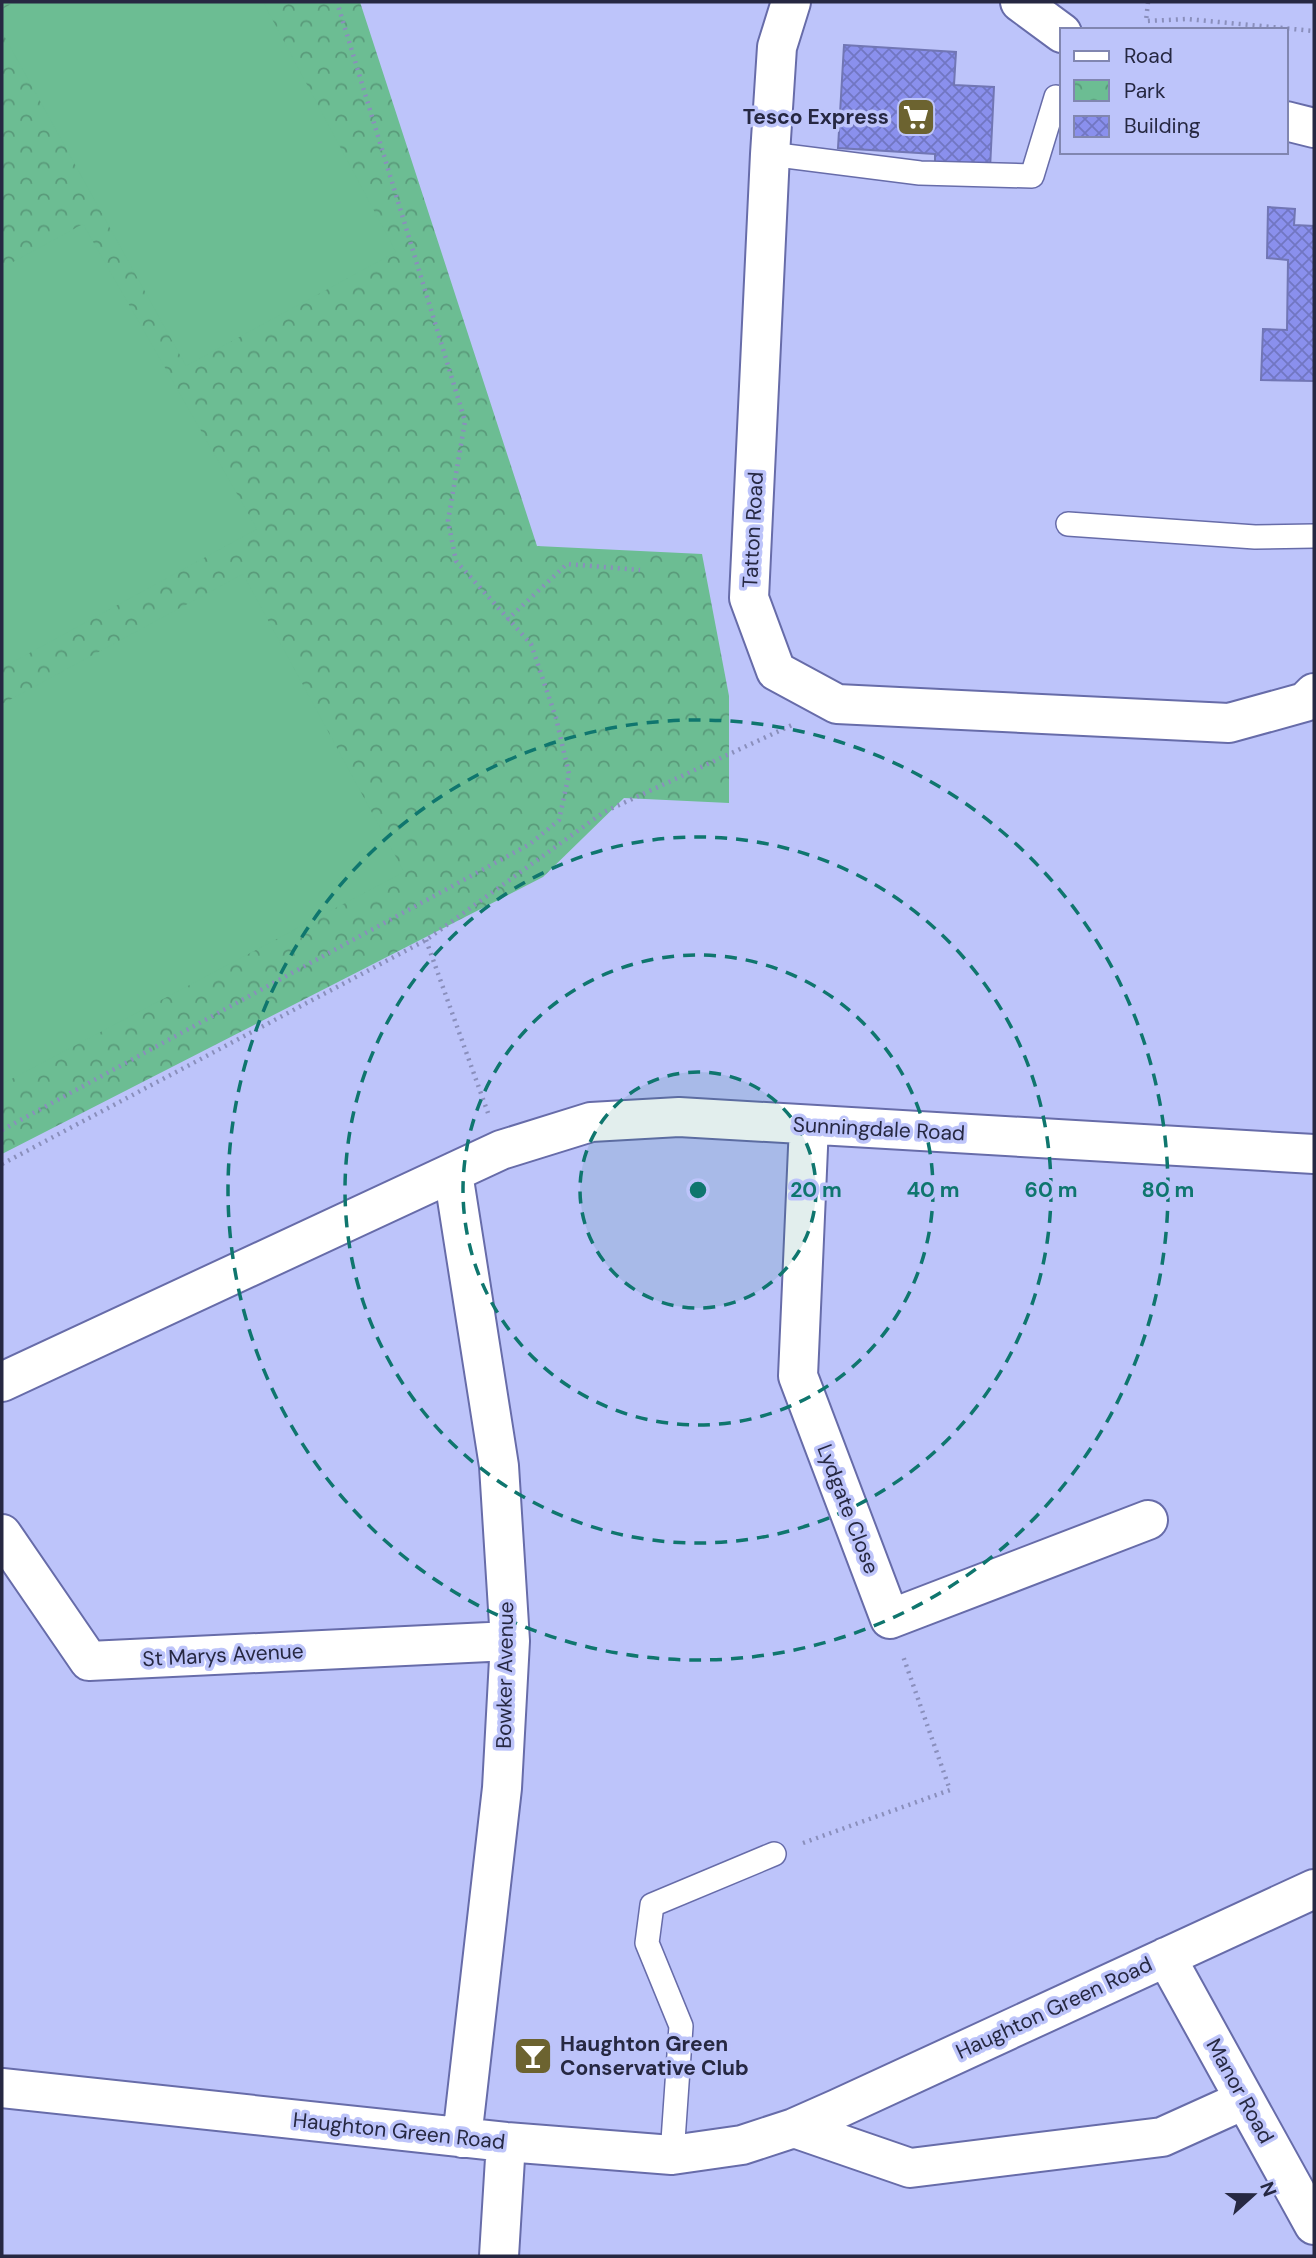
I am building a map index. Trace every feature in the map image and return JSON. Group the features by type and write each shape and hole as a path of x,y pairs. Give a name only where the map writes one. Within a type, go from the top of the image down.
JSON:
{"street":[{"name":"Tatton Road","path":"791,2 777,47 749,598 776,671 837,704 1229,723 1305,702 1314,693"},
{"path":"1020,2 1060,32"},
{"path":"1288,122 1314,128"},
{"name":"Sunningdale Road","path":"453,1173 501,1150 591,1122 679,1116 1314,1154"},
{"name":"Lydgate Close","path":"809,1125 798,1376 890,1619"},
{"path":"2,1382 453,1173"},
{"name":"Bowker Avenue","path":"453,1173 499,1466 510,1641 502,1788 462,2138"},
{"path":"890,1619 1148,1520"},
{"name":"St Marys Avenue","path":"2,1534 89,1661 510,1641"},
{"name":"Haughton Green Road","path":"2,2088 506,2143 671,2155 742,2145 794,2128 1314,1889"},
{"name":"Manor Road","path":"1166,1957 1314,2225"},
{"path":"794,2128 910,2168 1162,2137 1244,2099"},
{"path":"499,2256 506,2143"}],"lane":[{"path":"770,154 920,173 1032,176 1056,97"},
{"path":"1068,524 1255,537 1314,536"},
{"path":"671,2155 681,2026 647,1943 652,1905 774,1854"}],"path":[{"path":"2,1130 530,844 559,820 569,774 556,718 531,644 456,561 448,521 466,421 337,2"},
{"path":"1148,2 1146,21 1187,19 1282,28"},
{"path":"1288,29 1314,31"},
{"path":"507,620 567,564 640,570"},
{"path":"2,1164 426,940 604,812 837,704"},
{"path":"426,940 501,1150"},
{"path":"774,1854 950,1790 890,1619"}],"green space":[{"path":"2,2 360,2 537,546 702,554 729,696 729,803 624,798 543,877 2,1154"},
{"path":"15,2 263,2 396,252 186,366 2,32 2,9"},
{"path":"83,224 257,529 2,668 2,268"},
{"path":"243,574 404,872 2,1084 2,704"}],"building":[{"name":"Tesco Express","path":"844,45 956,52 954,85 994,87 990,169 935,166 935,154 838,148"},
{"path":"1268,207 1295,209 1294,225 1314,226 1314,381 1261,380 1263,329 1287,330 1288,260 1267,258"}],"place":[{"name":"Tesco Express","path":"916,117"},
{"name":"Haughton Green Conservative Club","path":"533,2056"}]}
